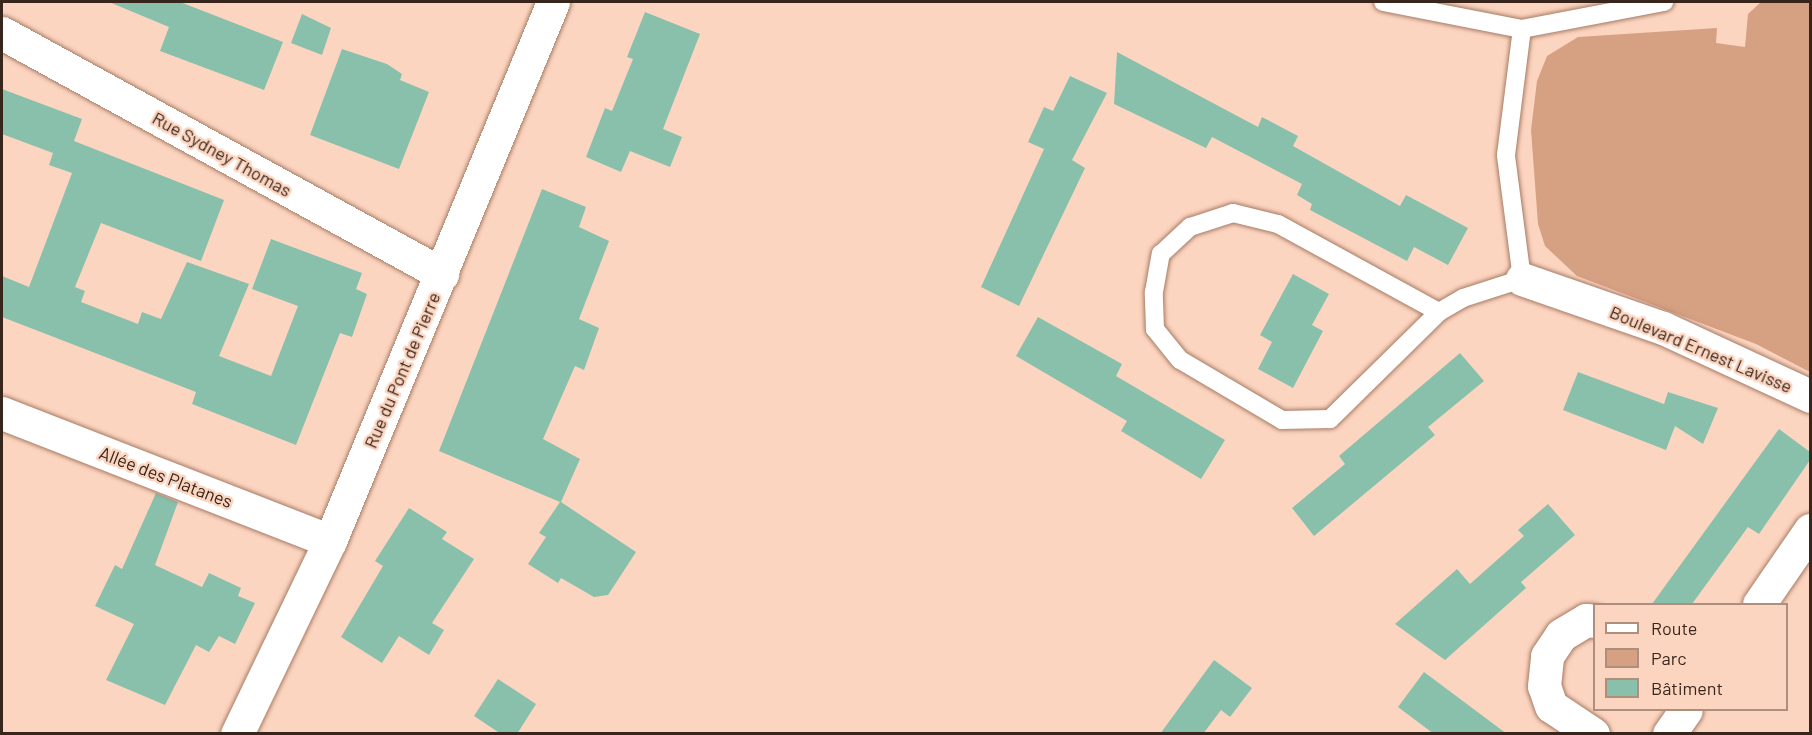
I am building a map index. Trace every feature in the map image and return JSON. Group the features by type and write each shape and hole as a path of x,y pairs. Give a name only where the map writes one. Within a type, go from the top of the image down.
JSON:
{"street":[{"name":"Rue du Pont de Pierre","path":"237,734 330,541 553,2"},
{"name":"Rue Sydney Thomas","path":"2,33 442,274"},
{"name":"Boulevard Ernest Lavisse","path":"1522,279 1663,328 1810,396"},
{"name":"Allée des Platanes","path":"2,414 330,541"},
{"path":"1760,603 1810,530"},
{"path":"1593,621 1586,620 1561,635 1547,656 1544,686 1551,706 1593,734"},
{"path":"1669,734 1685,711"}],"lane":[{"path":"1383,2 1522,29 1664,2"},
{"path":"1439,312 1278,224 1233,213 1190,227 1161,254 1154,292 1155,329 1180,360 1282,420 1330,419 1439,312 1463,298 1522,279 1506,155 1522,29"}],"green space":[{"path":"1761,2 1810,2 1810,372 1756,344 1577,276 1545,246 1538,224 1531,130 1537,81 1547,56 1578,37 1717,28 1716,43 1745,47 1748,14"}],"building":[{"path":"109,2 180,2 283,42 264,90 160,51 169,27"},
{"path":"645,12 700,34 663,129 682,137 670,167 630,151 621,172 586,157 605,108 612,111 633,59 627,57"},
{"path":"302,14 331,28 322,55 291,43"},
{"path":"342,49 387,64 402,74 400,80 429,92 399,169 310,135"},
{"path":"1117,52 1258,127 1262,117 1298,136 1293,146 1400,206 1406,195 1468,228 1448,265 1414,247 1407,261 1310,210 1312,204 1297,195 1302,184 1212,137 1206,148 1114,104"},
{"path":"1070,76 1107,93 1072,160 1085,168 1019,306 981,287 1044,149 1028,142 1044,107 1053,111"},
{"path":"2,89 82,119 74,141 224,200 201,261 101,223 75,287 85,291 81,302 138,324 142,312 161,319 187,262 249,284 219,356 271,376 298,306 252,289 271,239 362,273 356,289 367,294 352,337 340,333 296,445 192,404 196,392 2,317 2,276 29,287 72,173 49,165 53,153 2,134"},
{"path":"542,189 586,207 579,227 609,241 579,319 599,328 584,370 575,366 543,439 580,459 561,502 636,552 608,595 594,597 561,578 558,583 528,564 546,537 539,533 560,502 439,451"},
{"path":"1293,274 1329,294 1312,325 1323,331 1293,388 1258,369 1272,342 1260,335"},
{"path":"1038,317 1122,364 1116,376 1225,440 1201,479 1121,431 1127,421 1016,356"},
{"path":"1460,353 1484,381 1428,427 1435,435 1314,536 1292,508 1345,464 1339,456"},
{"path":"1578,372 1664,404 1668,392 1718,408 1703,444 1675,426 1666,450 1563,410"},
{"path":"1779,429 1810,452 1810,460 1759,534 1748,527 1693,603 1653,603"},
{"path":"156,493 178,502 155,565 202,587 209,573 241,588 238,596 255,603 235,644 219,636 209,652 196,645 165,705 106,680 134,624 95,606 115,565 122,569"},
{"path":"1548,504 1575,535 1521,582 1526,588 1445,660 1395,624 1457,569 1470,584 1524,536 1518,530"},
{"path":"409,508 447,532 442,539 474,559 432,623 444,630 429,655 399,636 382,663 341,637 383,566 375,561"},
{"path":"1214,660 1252,688 1230,717 1221,710 1203,734 1160,734"},
{"path":"1424,672 1507,734 1434,734 1398,707"},
{"path":"498,679 536,704 517,734 501,734 474,716"}]}
